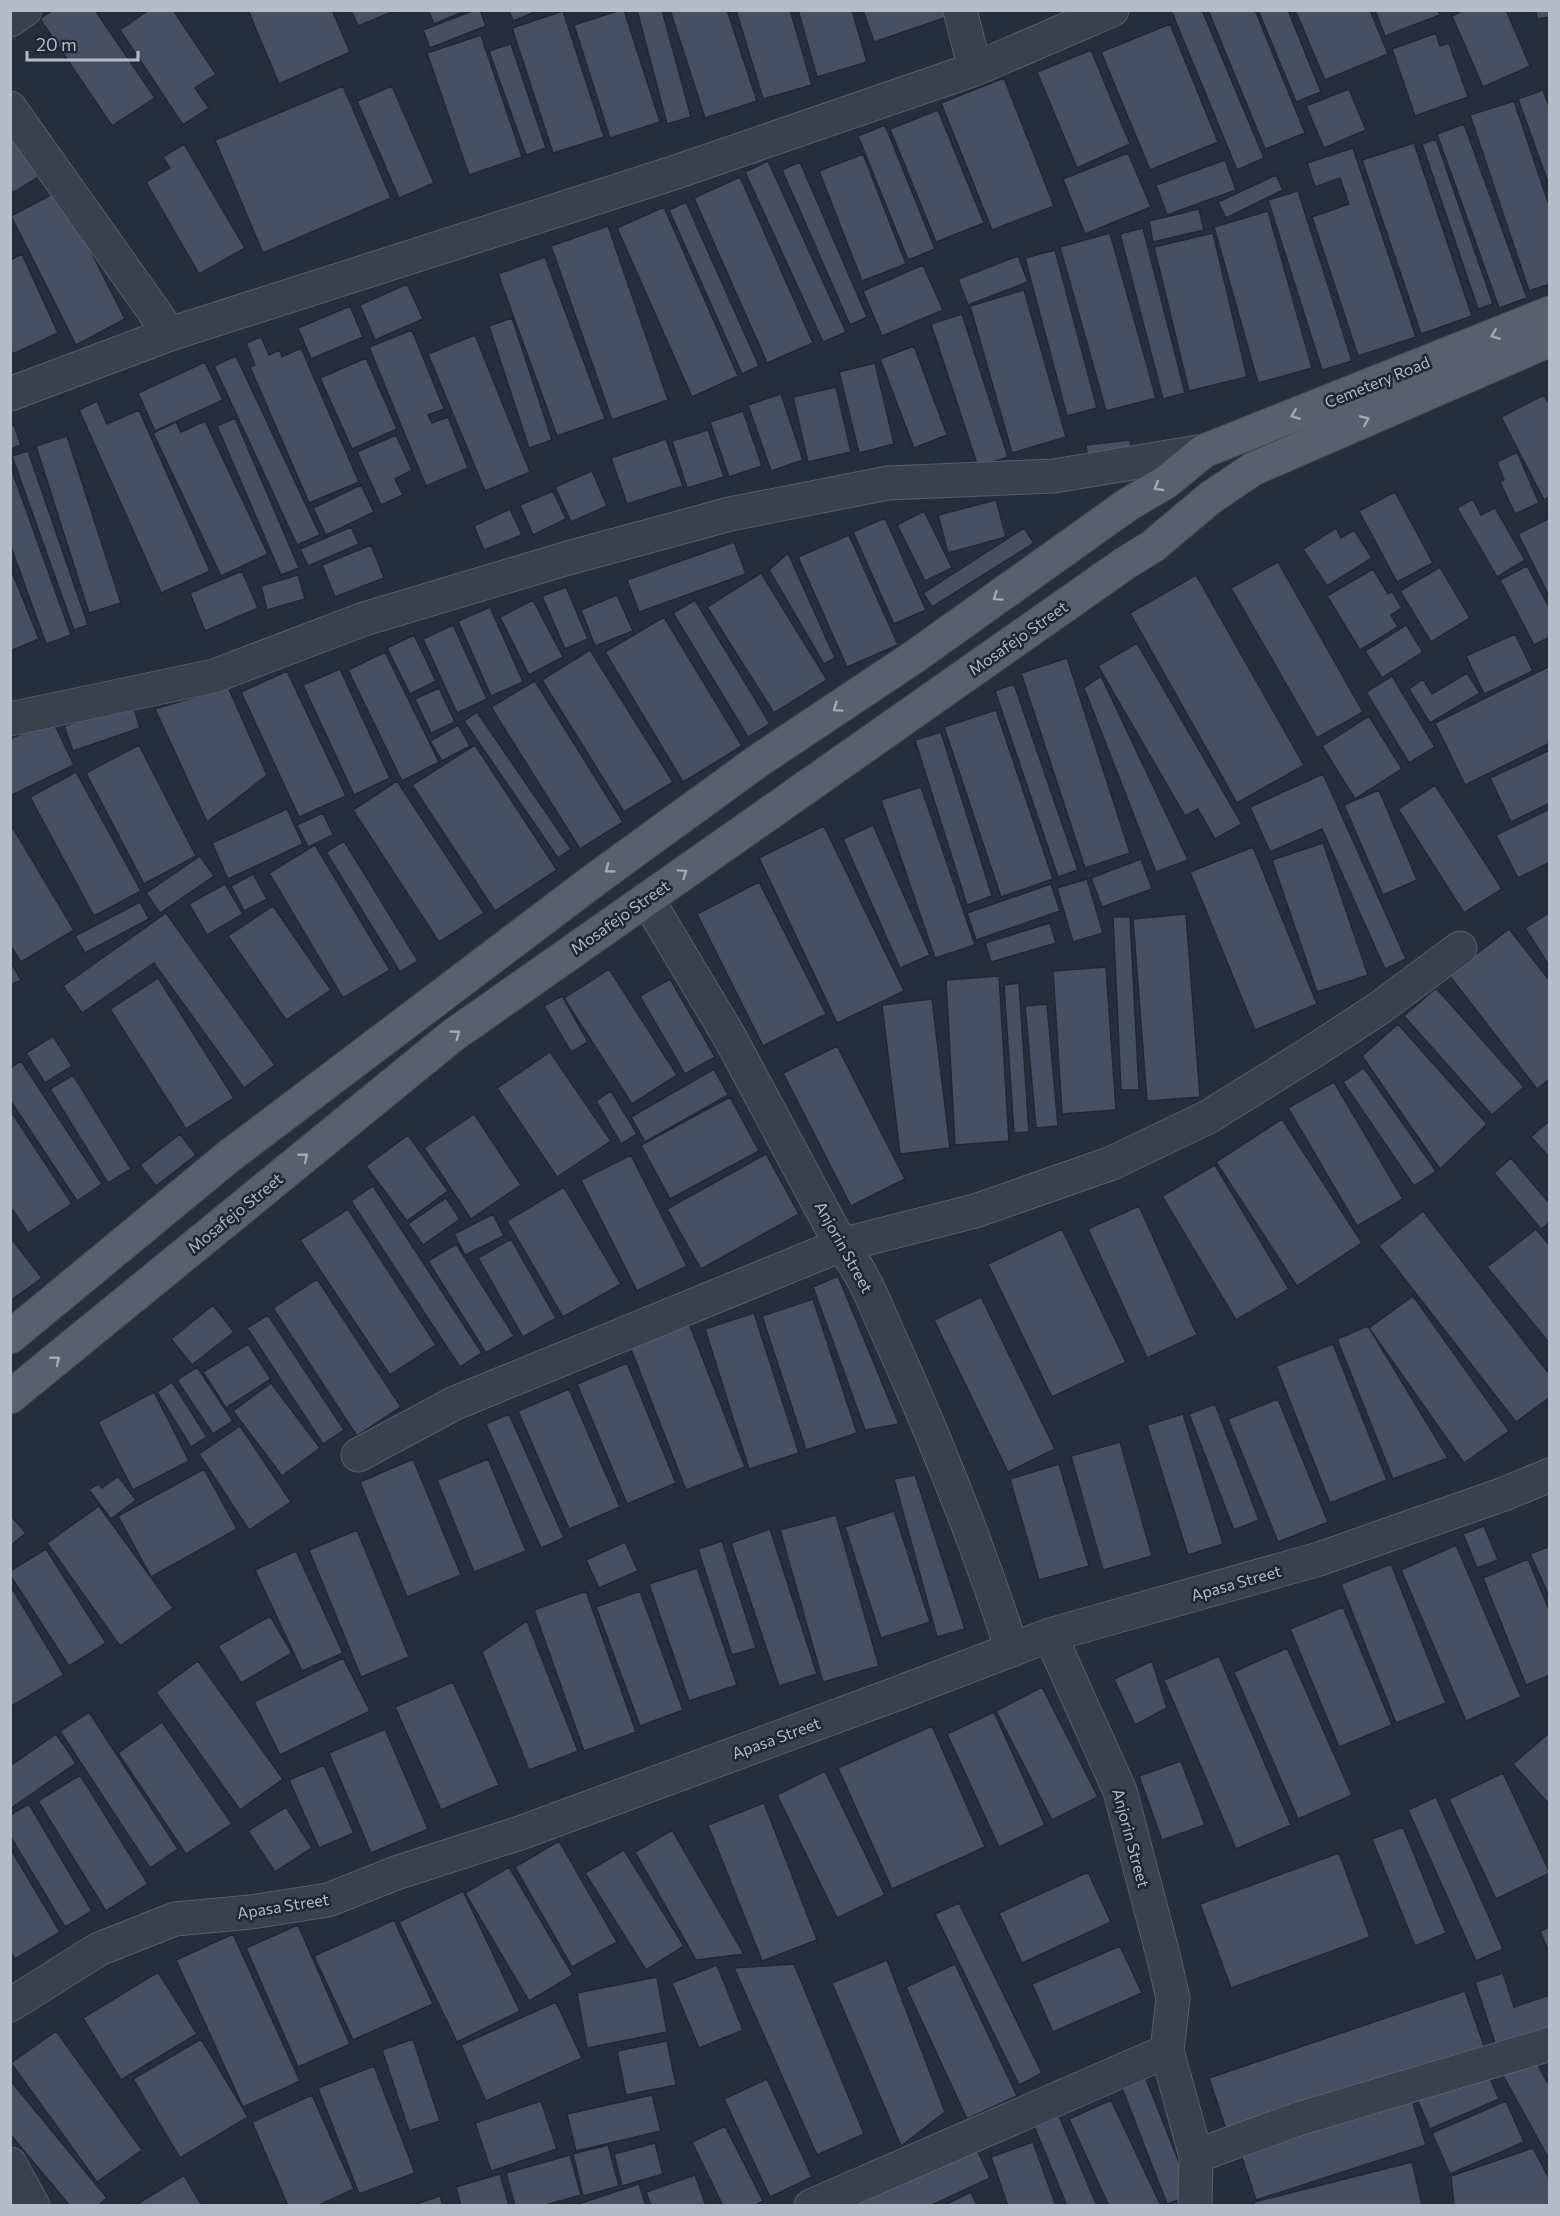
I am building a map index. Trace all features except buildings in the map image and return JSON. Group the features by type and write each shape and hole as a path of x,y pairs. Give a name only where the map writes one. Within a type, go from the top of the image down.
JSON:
{"main road":[{"name":"Cemetery Road","path":"1204,451 1550,313"},
{"name":"Cemetery Road","path":"1253,469 1550,340"},
{"path":"10,1338 228,1157 597,878 758,761 914,657 1127,506 1166,482 1204,451"},
{"name":"Mosafejo Street","path":"10,1397 452,1036 1124,564 1154,546 1210,498 1253,469"},
{"path":"758,761 792,796"}],"street":[{"path":"10,20 25,10"},
{"path":"960,10 975,69"},
{"path":"10,394 170,334 673,172 975,69 1112,10"},
{"path":"10,108 170,334"},
{"path":"10,719 214,676 364,619 568,558 730,514 888,483 1054,477 1204,451"},
{"name":"Anjorin Street","path":"647,899 729,1036 841,1245 861,1273 919,1403 1012,1650"},
{"path":"358,1455 455,1403 841,1245 975,1211 1112,1163 1208,1117 1299,1061 1378,1009 1460,948"},
{"name":"Apasa Street","path":"10,2005 99,1949 175,1919 251,1912 328,1900 396,1873 520,1833 1050,1635 1319,1559 1504,1494 1550,1475"},
{"name":"Anjorin Street","path":"1050,1635 1120,1791 1173,1998 1167,2051"},
{"path":"1196,2156 1298,2119 1550,2044"},
{"path":"811,2205 1167,2051 1196,2156 1195,2205"},
{"path":"10,2164 33,2205"}]}
